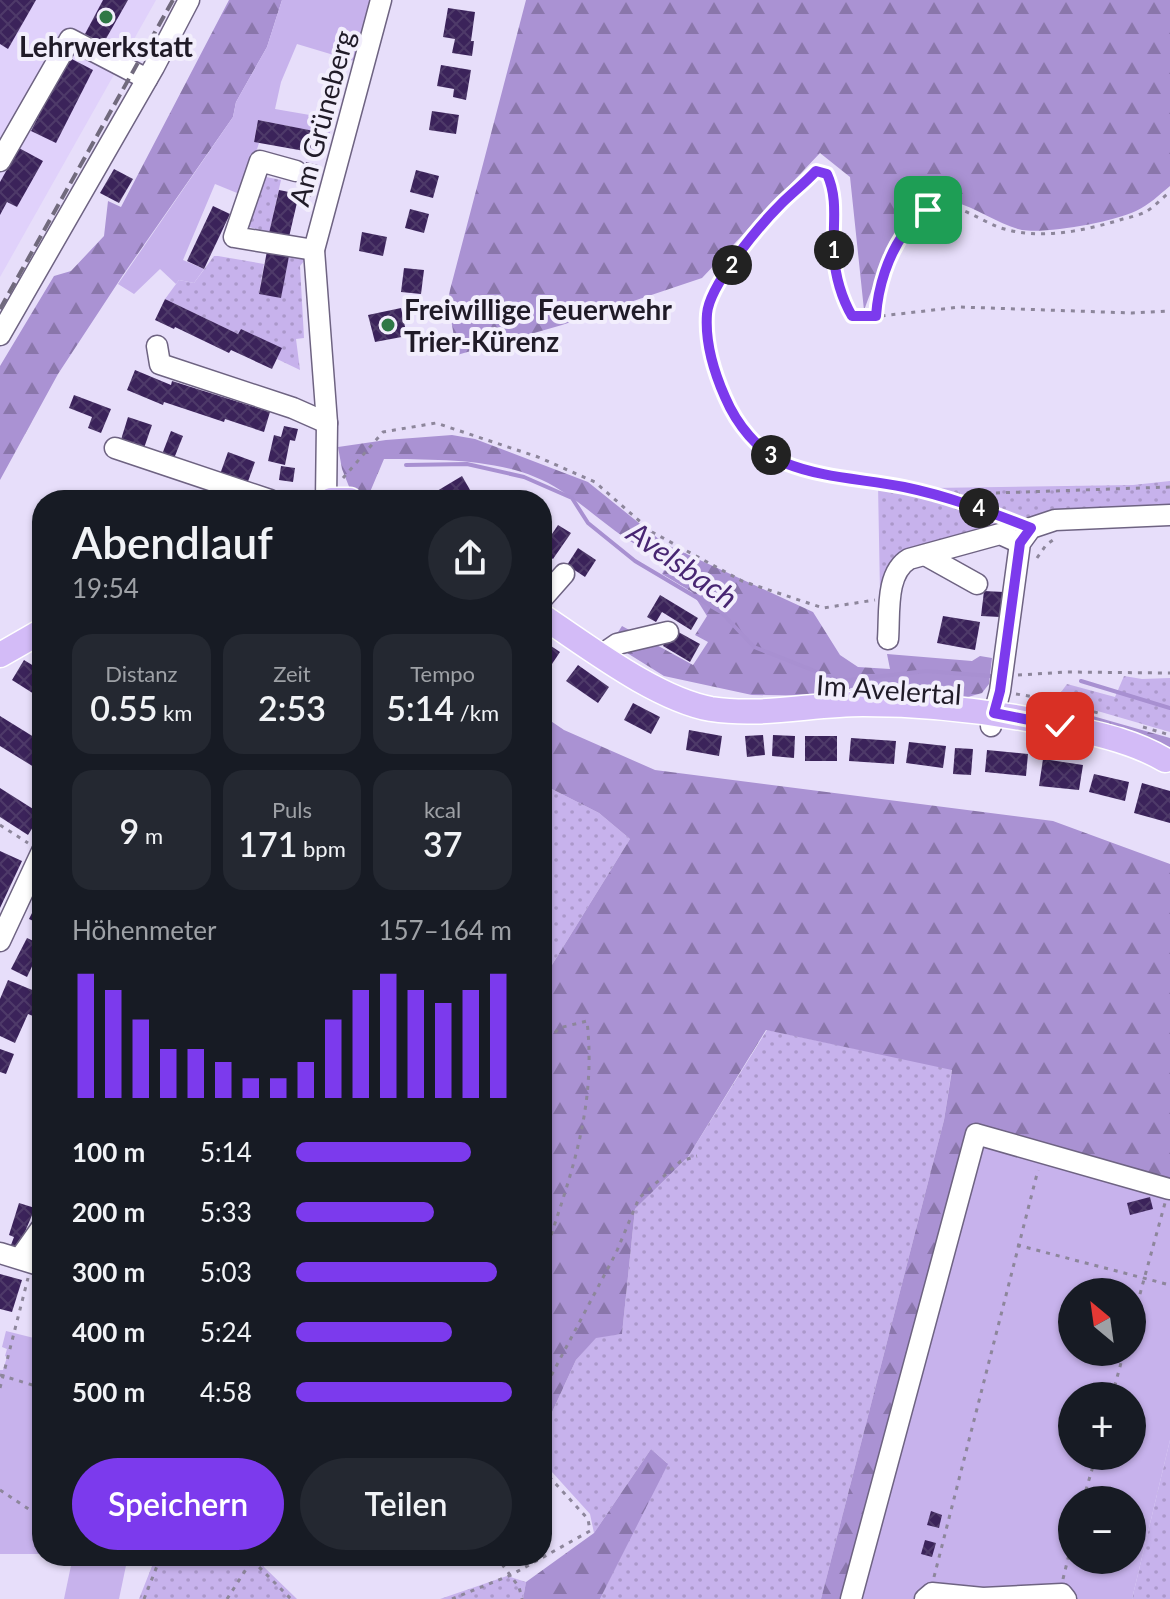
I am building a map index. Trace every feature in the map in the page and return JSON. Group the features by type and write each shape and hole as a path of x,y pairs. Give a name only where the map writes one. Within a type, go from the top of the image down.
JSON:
{"main road":[{"name":"Im Avelertal","path":"552,623 662,691 689,703 740,711 792,711 864,704 938,708 992,719"},
{"path":"0,655 32,637"},
{"name":"Im Avelertal","path":"792,711 822,716 992,719"},
{"path":"992,719 1090,732 1144,748 1167,761"}],"street":[{"path":"0,335 189,0"},
{"name":"Am Grüneberg","path":"328,490 327,423 314,250 381,0"},
{"path":"0,161 70,39 147,79"},
{"name":"Am Grüneberg","path":"296,171 260,161 234,237 314,250"},
{"path":"157,346 160,364 293,408 327,423"},
{"path":"115,448 240,490"},
{"path":"992,719 1020,543 1031,528 1055,520 1170,515"},
{"path":"888,639 895,573 901,563 1000,534 1020,543"},
{"path":"925,555 977,584"},
{"path":"552,588 564,574"},
{"path":"601,655 617,644 668,632"},
{"path":"0,941 32,872"},
{"path":"851,1599 976,1134 1169,1189"},
{"path":"929,1596 1064,1597"}],"path":[{"path":"1002,517 906,487 812,472 782,462 745,431 730,408 715,370 707,313 716,288 754,234 816,171 827,174 834,191 834,260 845,304 852,316 960,307 1132,313 1170,311"},
{"path":"876,316 877,298 890,260 906,230 928,210 943,207 964,211 1019,234 1062,233 1145,213 1170,192"},
{"path":"347,489 383,432 436,423 538,457 595,482 652,532 742,581 823,608 891,598"},
{"path":"933,495 1170,487"},
{"path":"1001,676 1067,672 1170,673"},
{"path":"0,825 32,845"},
{"path":"552,1036 559,1028 587,1021 591,1057 584,1125 552,1230"},
{"path":"929,1596 1043,1153"},
{"path":"552,1374 616,1253 639,1198 681,1161 697,1156"},
{"path":"1017,1245 1144,1278 1169,1189"},
{"path":"0,1388 24,1260"},
{"path":"1146,1279 1170,1285"},
{"path":"2,1376 32,1385"},
{"path":"552,1480 588,1519 590,1531 552,1552"},
{"path":"0,1490 32,1510"},
{"path":"144,1599 157,1566"},
{"path":"227,1599 247,1566"},
{"path":"260,1566 291,1599"},
{"path":"504,1566 522,1599"},
{"path":"452,1599 527,1566"},
{"path":"1063,1574 1064,1597"}],"shaded area":[{"path":"0,0 156,0 0,277"},
{"path":"282,0 373,0 357,62 297,44 281,82 275,109 333,119 325,155 310,152 313,131 258,120 254,141 259,143 242,195 215,184 183,260 204,269 194,283 179,280 176,284 160,269 134,294 118,284 233,117 236,102 267,47"},
{"path":"262,178 281,180 269,233 246,226"},
{"path":"295,252 305,260 300,266 304,338 296,339 300,370 277,359 281,348 241,329 238,334 165,299 179,280 194,283 214,256 264,264 259,293 280,297 289,256"},
{"path":"1170,481 1170,507 1058,510 1043,512 1029,520 931,488 1133,485"},
{"path":"878,485 962,507 1004,522 1003,529 931,547 880,592"},
{"path":"1124,676 1170,678 1170,732 1056,699 1067,684 1115,697"},
{"path":"552,789 599,813 630,839 552,965"},
{"path":"767,1030 952,1069 944,1120 821,1599 600,1599 667,1463 651,1449 594,1533 590,1514 552,1472 552,1412 576,1360 596,1337 622,1334 635,1209 688,1157"},
{"path":"975,1132 1170,1192 1170,1440 1146,1540 1146,1486 1058,1486 1058,1574 1138,1574 1132,1599 855,1599"},
{"path":"6,1331 32,1338 32,1554 0,1554 0,1370 3,1370 7,1357 7,1349 2,1347"},
{"path":"1170,1440 1170,1599 1132,1599 1138,1574 1146,1574 1146,1540"},
{"path":"71,1566 126,1566 119,1599 64,1599"},
{"path":"152,1566 264,1566 297,1599 139,1599"},
{"path":"507,1576 526,1582 523,1599 440,1599"}],"green space":[{"path":"229,0 282,0 267,47 236,102 233,117 58,374 0,480 0,366 54,276 71,271 104,236 108,201 121,207"},
{"path":"526,0 1170,0 1170,186 1145,206 1126,215 1080,226 1033,231 1005,224 954,202 937,202 922,209 896,239 864,310 850,177 820,153 702,278 562,325 457,355 448,301 450,290"},
{"path":"452,435 475,439 588,482 665,544 813,612 840,655 858,667 890,669 887,654 972,661 980,656 992,658 989,684 982,693 956,698 908,689 874,687 851,688 834,696 752,695 664,676 611,643 622,626 693,665 708,642 695,635 707,616 692,592 662,574 668,563 625,538 560,490 519,471 474,462 384,459 371,490 350,489 338,447"},
{"path":"1036,703 1054,705 1170,738 1170,748 1091,722 1035,708"},
{"path":"552,722 655,770 1053,821 1170,864 1170,1188 973,1128 843,1599 821,1599 944,1120 952,1070 766,1030 688,1157 635,1209 622,1334 596,1338 576,1360 552,1412 552,965 630,839 599,813 552,789"},
{"path":"651,1449 668,1464 600,1599 523,1599 526,1582 594,1533"}],"building":[{"path":"0,0 36,0 8,49 0,44"},
{"name":"Lehrwerkstatt","path":"103,0 128,0 103,44 85,34"},
{"path":"448,8 475,12 472,56 452,53 455,39 443,37"},
{"path":"68,57 93,70 56,143 31,131"},
{"path":"441,65 471,70 466,100 453,97 454,89 437,86"},
{"path":"432,111 459,115 456,134 429,130"},
{"path":"258,120 314,131 310,152 254,142"},
{"path":"19,148 43,161 17,207 7,202 0,215 0,182"},
{"path":"306,162 318,165 311,197 299,194"},
{"path":"114,169 133,179 119,203 100,193"},
{"path":"416,170 439,176 433,198 410,192"},
{"path":"279,190 299,194 289,237 269,233"},
{"path":"213,206 230,214 204,269 187,261"},
{"path":"410,209 429,214 424,233 405,228"},
{"path":"362,232 387,237 383,256 359,251"},
{"path":"267,251 289,256 281,298 259,294"},
{"path":"404,268 424,270 421,294 401,292"},
{"path":"165,299 238,334 241,329 282,348 272,369 155,320"},
{"name":"Freiwillige Feuerwehr Trier-Kürenz","path":"401,308 407,336 375,342 368,315"},
{"path":"135,370 171,385 172,381 270,412 264,432 164,402 163,405 127,390"},
{"path":"74,395 111,409 101,433 88,428 92,417 69,408"},
{"path":"128,417 152,425 144,448 120,443"},
{"path":"284,426 298,429 295,441 290,440 285,465 268,461 274,435 281,437"},
{"path":"171,431 183,436 173,461 161,457"},
{"path":"228,452 255,462 246,487 219,477"},
{"path":"281,466 295,468 293,482 279,480"},
{"path":"462,476 470,490 439,490"},
{"path":"558,525 571,533 553,559 552,558 552,534"},
{"path":"578,548 596,560 585,577 567,565"},
{"path":"984,591 1004,592 1000,617 981,616"},
{"path":"660,595 698,618 691,630 662,612 656,622 647,617"},
{"path":"943,616 980,622 975,650 937,643"},
{"path":"673,629 700,644 690,662 663,646"},
{"path":"552,647 560,652 552,664"},
{"path":"24,660 32,665 32,693 12,680"},
{"path":"578,665 609,687 598,703 566,681"},
{"path":"633,703 660,717 651,734 624,720"},
{"path":"0,716 32,736 32,766 0,746"},
{"path":"689,730 722,736 719,756 686,750"},
{"path":"763,735 765,755 747,757 745,736"},
{"path":"773,735 795,736 794,758 772,756"},
{"path":"805,736 837,736 837,761 805,761"},
{"path":"851,738 896,741 894,764 849,761"},
{"path":"909,742 946,746 943,768 906,763"},
{"path":"955,748 973,749 971,775 953,774"},
{"path":"987,750 1028,754 1026,776 985,772"},
{"path":"1043,759 1083,765 1079,790 1039,786"},
{"path":"1094,774 1129,782 1125,801 1089,792"},
{"path":"1142,783 1170,791 1170,823 1134,813"},
{"path":"0,788 32,808 32,829 28,835 0,817"},
{"path":"0,851 22,861 0,908"},
{"path":"27,938 32,940 32,966 27,977 11,969"},
{"path":"8,980 32,990 32,1016 28,1014 15,1043 0,1036 0,999"},
{"path":"0,1049 14,1054 6,1074 0,1072"},
{"path":"1150,1197 1153,1209 1130,1215 1127,1203"},
{"path":"19,1203 32,1207 32,1215 22,1239 28,1241 9,1250 14,1237 9,1235"},
{"path":"0,1274 22,1280 12,1312 0,1309"},
{"path":"931,1511 942,1515 939,1528 927,1525"},
{"path":"925,1540 936,1543 932,1557 921,1554"}],"waterway":[{"name":"Avelsbach","path":"406,465 467,464 524,477 572,498 588,523 635,561 721,612 754,647 840,681 926,671 991,676"},
{"name":"Avelsbach","path":"1081,681 1170,708"}],"railway":[{"path":"0,309 173,0"}],"place":[{"name":"Lehrwerkstatt","path":"106,17"},
{"name":"Freiwillige Feuerwehr Trier-Kürenz","path":"388,325"}],"route":[{"path":"928,210 906,230 890,260 877,298 876,316 852,316 845,304 834,260 834,191 827,174 816,171 754,234 716,288 707,313 715,370 730,408 745,431 782,462 812,472 906,487 973,506 1031,528 1020,543 1000,691 994,713 1060,726"}]}
